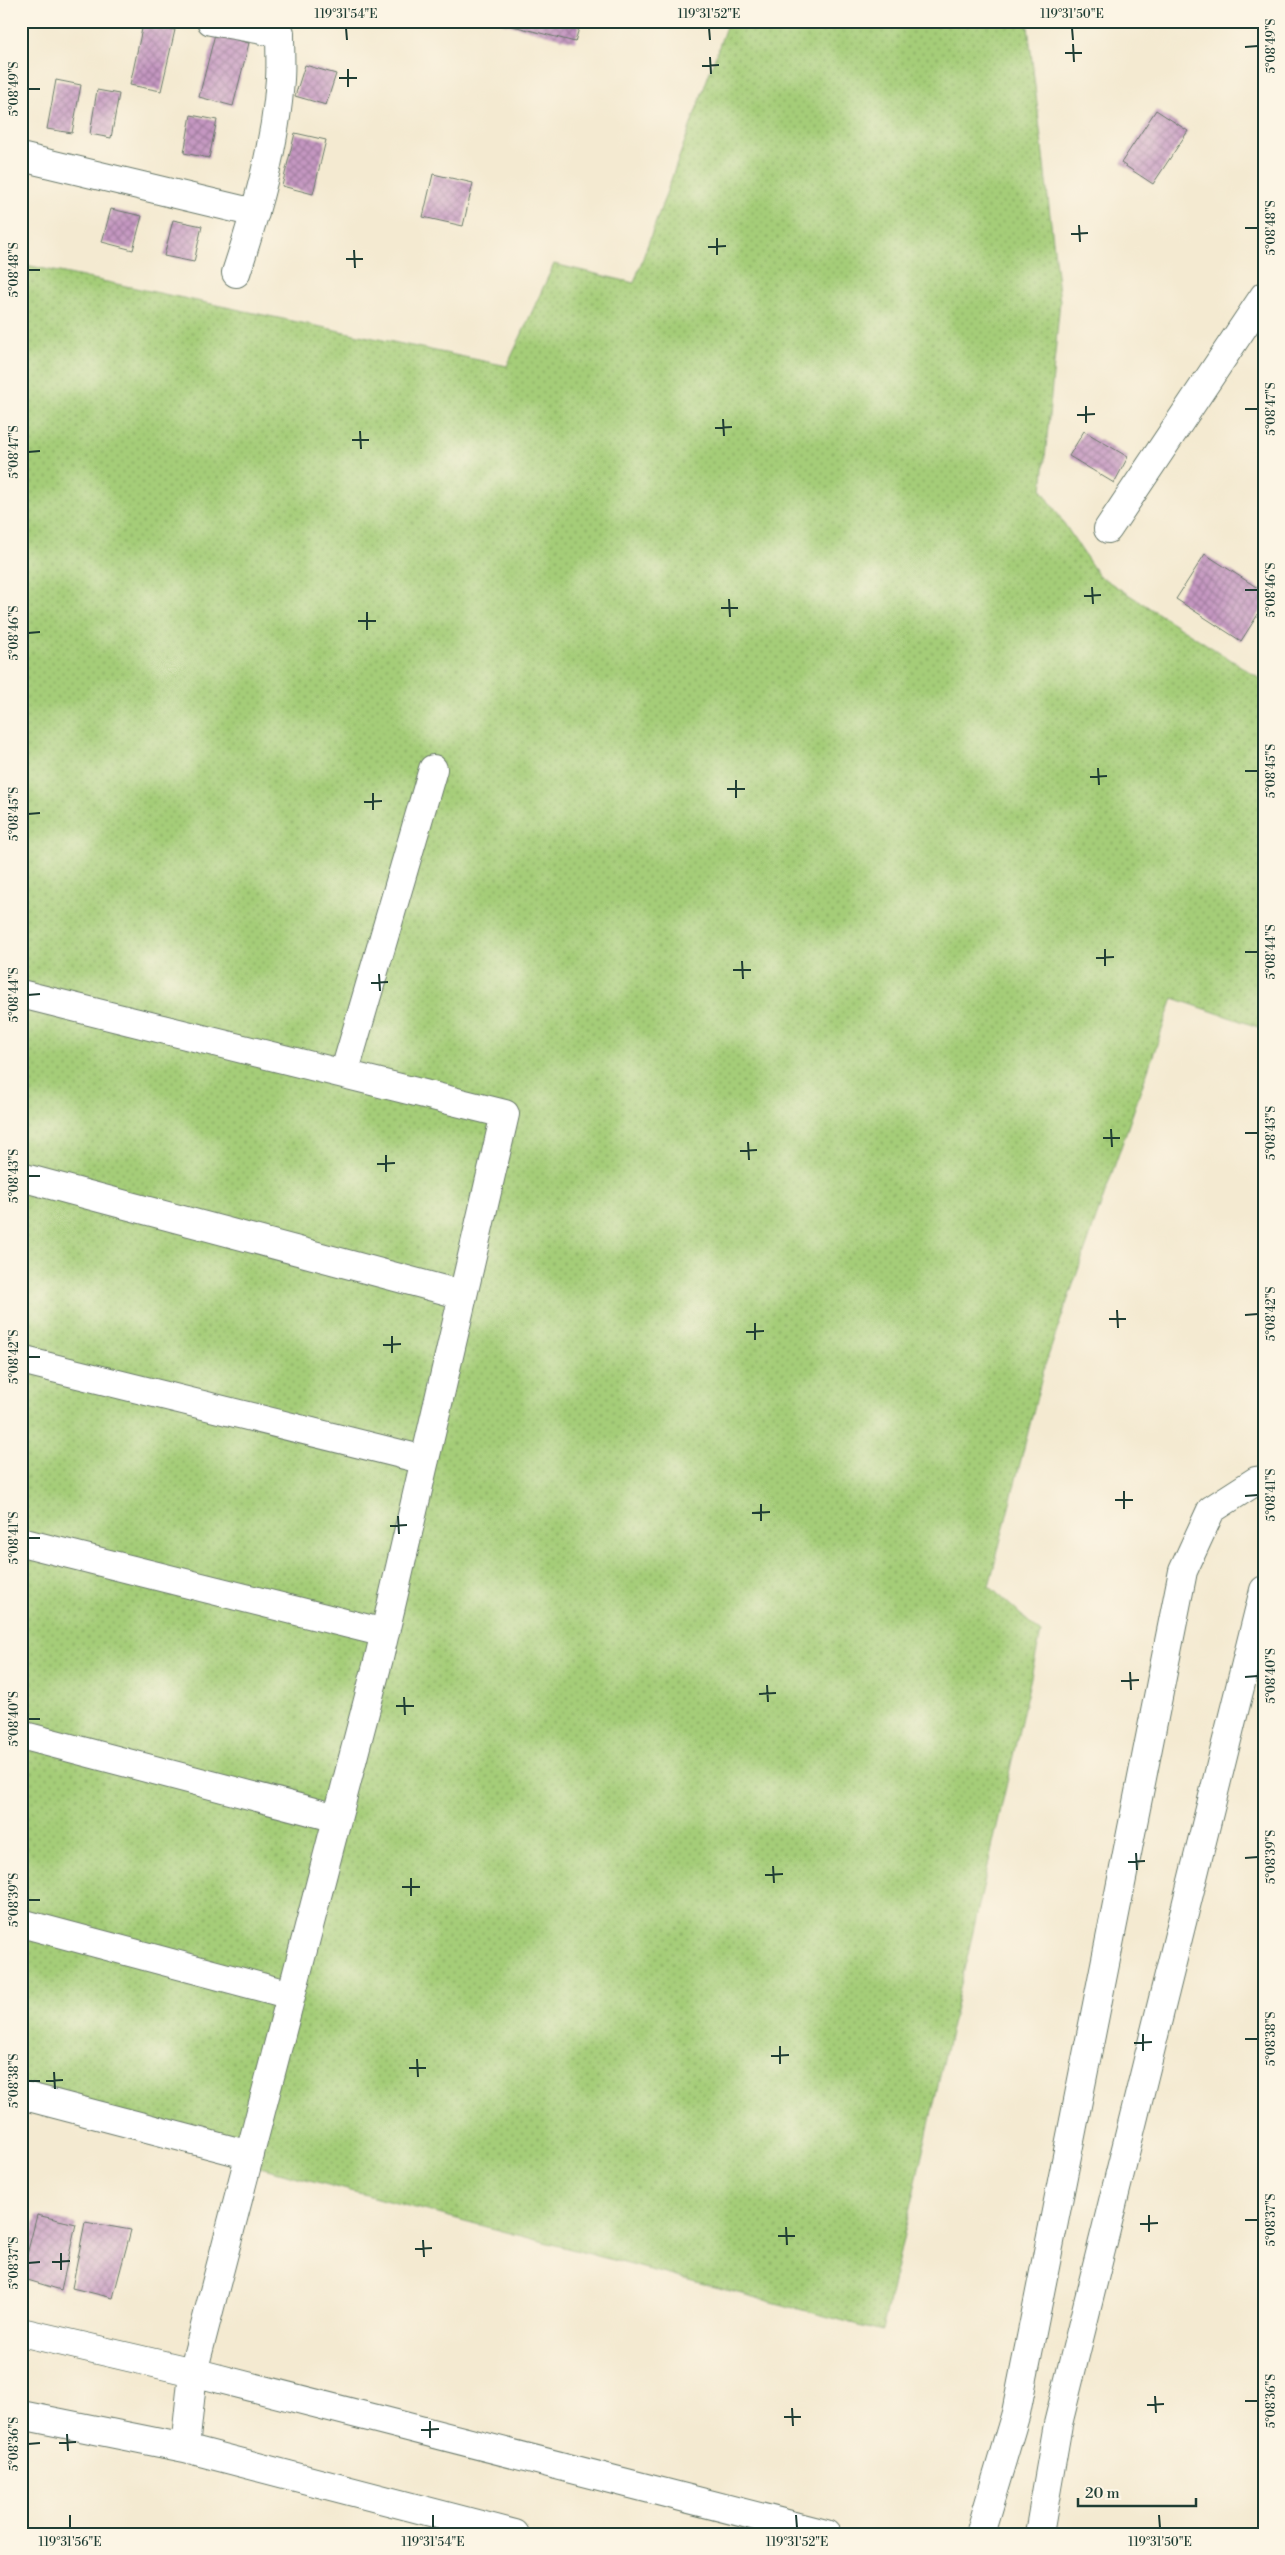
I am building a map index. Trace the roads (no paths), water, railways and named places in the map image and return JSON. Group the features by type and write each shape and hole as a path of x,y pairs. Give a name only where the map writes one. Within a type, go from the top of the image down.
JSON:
{"street":[{"path":"211,21 280,27 280,80 270,143 255,213 236,273"},
{"path":"21,157 255,213"},
{"path":"1108,529 1264,296"},
{"path":"344,1074 433,768"},
{"path":"21,994 506,1114 385,1633 193,2372 185,2448"},
{"path":"21,1177 463,1295"},
{"path":"21,1360 425,1460"},
{"path":"980,2534 1016,2413 1183,1571 1211,1510 1256,1481 1264,1480"},
{"path":"21,1542 385,1633"},
{"path":"1039,2534 1058,2424 1264,1590"},
{"path":"21,1735 337,1818"},
{"path":"21,1923 291,1995"},
{"path":"21,2094 250,2154"},
{"path":"21,2332 193,2372 826,2534"},
{"path":"21,2416 185,2448 515,2534"}]}
